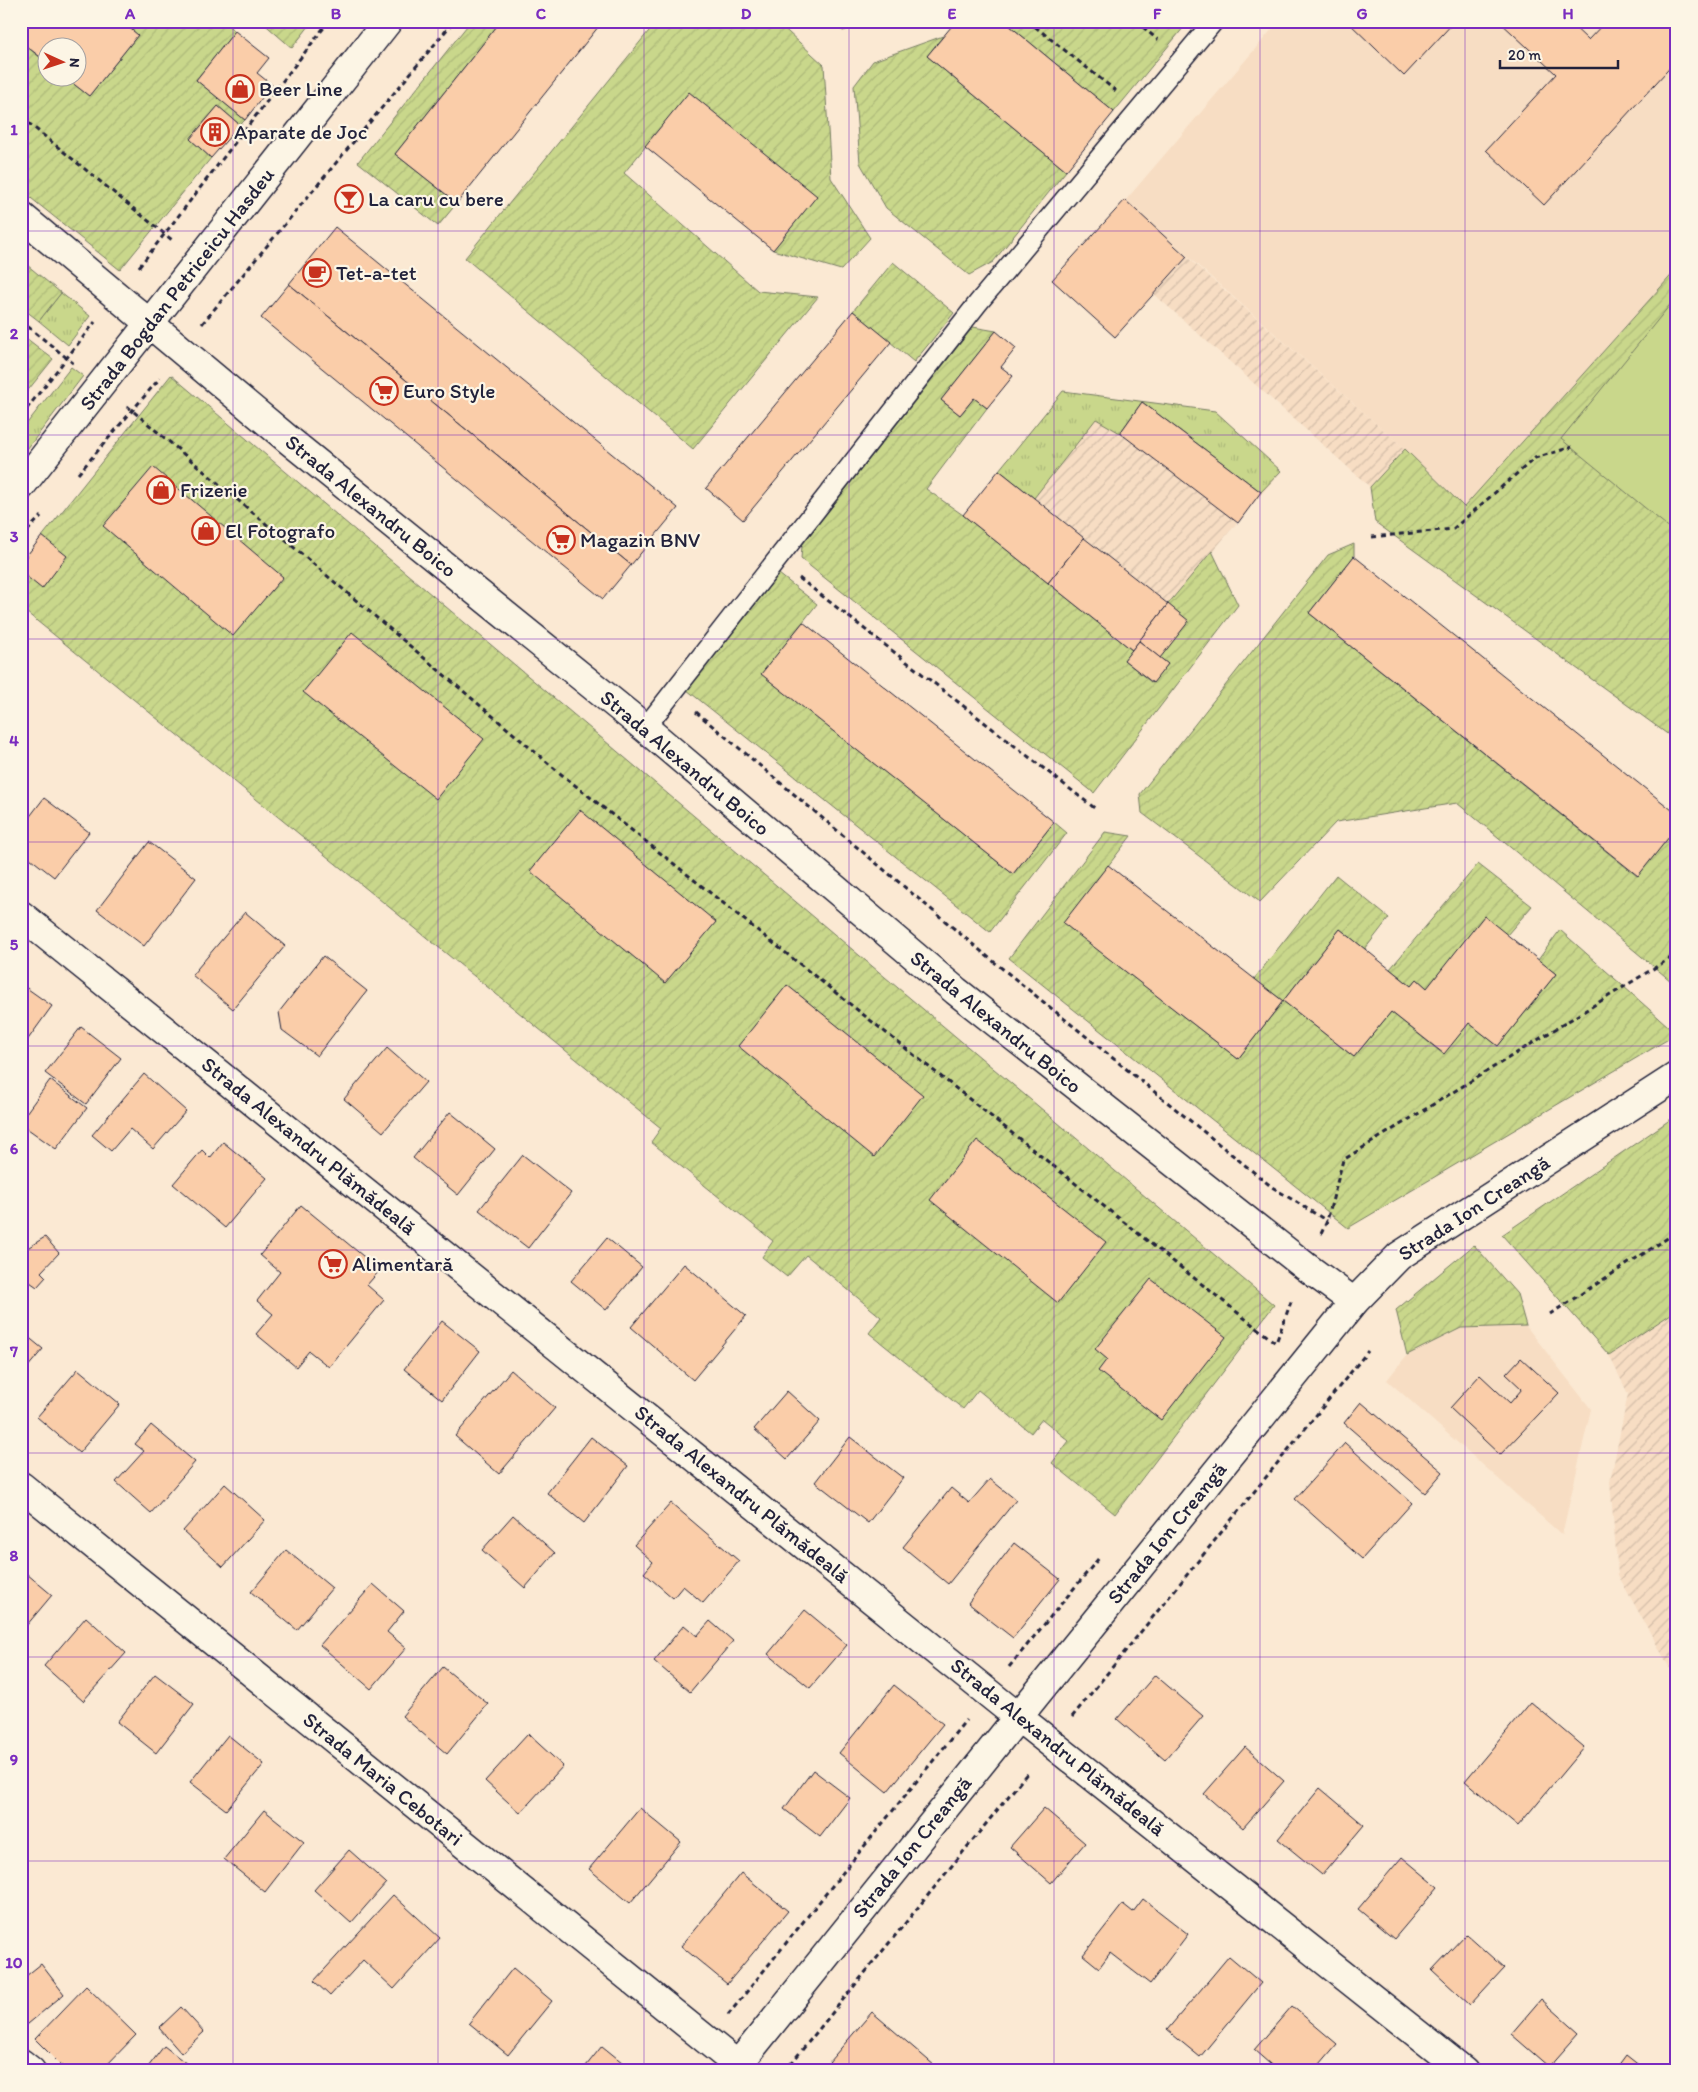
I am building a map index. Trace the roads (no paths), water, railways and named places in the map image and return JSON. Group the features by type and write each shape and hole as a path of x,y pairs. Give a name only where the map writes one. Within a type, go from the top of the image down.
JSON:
{"street":[{"name":"Strada Bogdan Petriceicu Hasdeu","path":"21,486 388,21"},
{"name":"Strada Alexandru Boico","path":"21,216 290,441 644,728 956,991 1305,1266 1354,1302"},
{"name":"Strada Alexandru Plămădeală","path":"21,915 1018,1717 1464,2071"},
{"name":"Strada Ion Creangă","path":"738,2069 1018,1717 1354,1302 1399,1256 1677,1076"},
{"name":"Strada Maria Cebotari","path":"21,1486 738,2069"},
{"path":"21,2063 31,2071"}],"lane":[{"path":"644,728 978,303 1214,21"}],"place":[{"name":"Beer Line","path":"240,89"},
{"name":"Aparate de Joc","path":"215,132"},
{"name":"La caru cu bere","path":"349,199"},
{"name":"Tet-a-tet","path":"317,273"},
{"name":"Euro Style","path":"384,391"},
{"name":"Frizerie","path":"161,490"},
{"name":"El Fotografo","path":"206,531"},
{"name":"Magazin BNV","path":"561,540"},
{"name":"Alimentară","path":"333,1264"}]}
